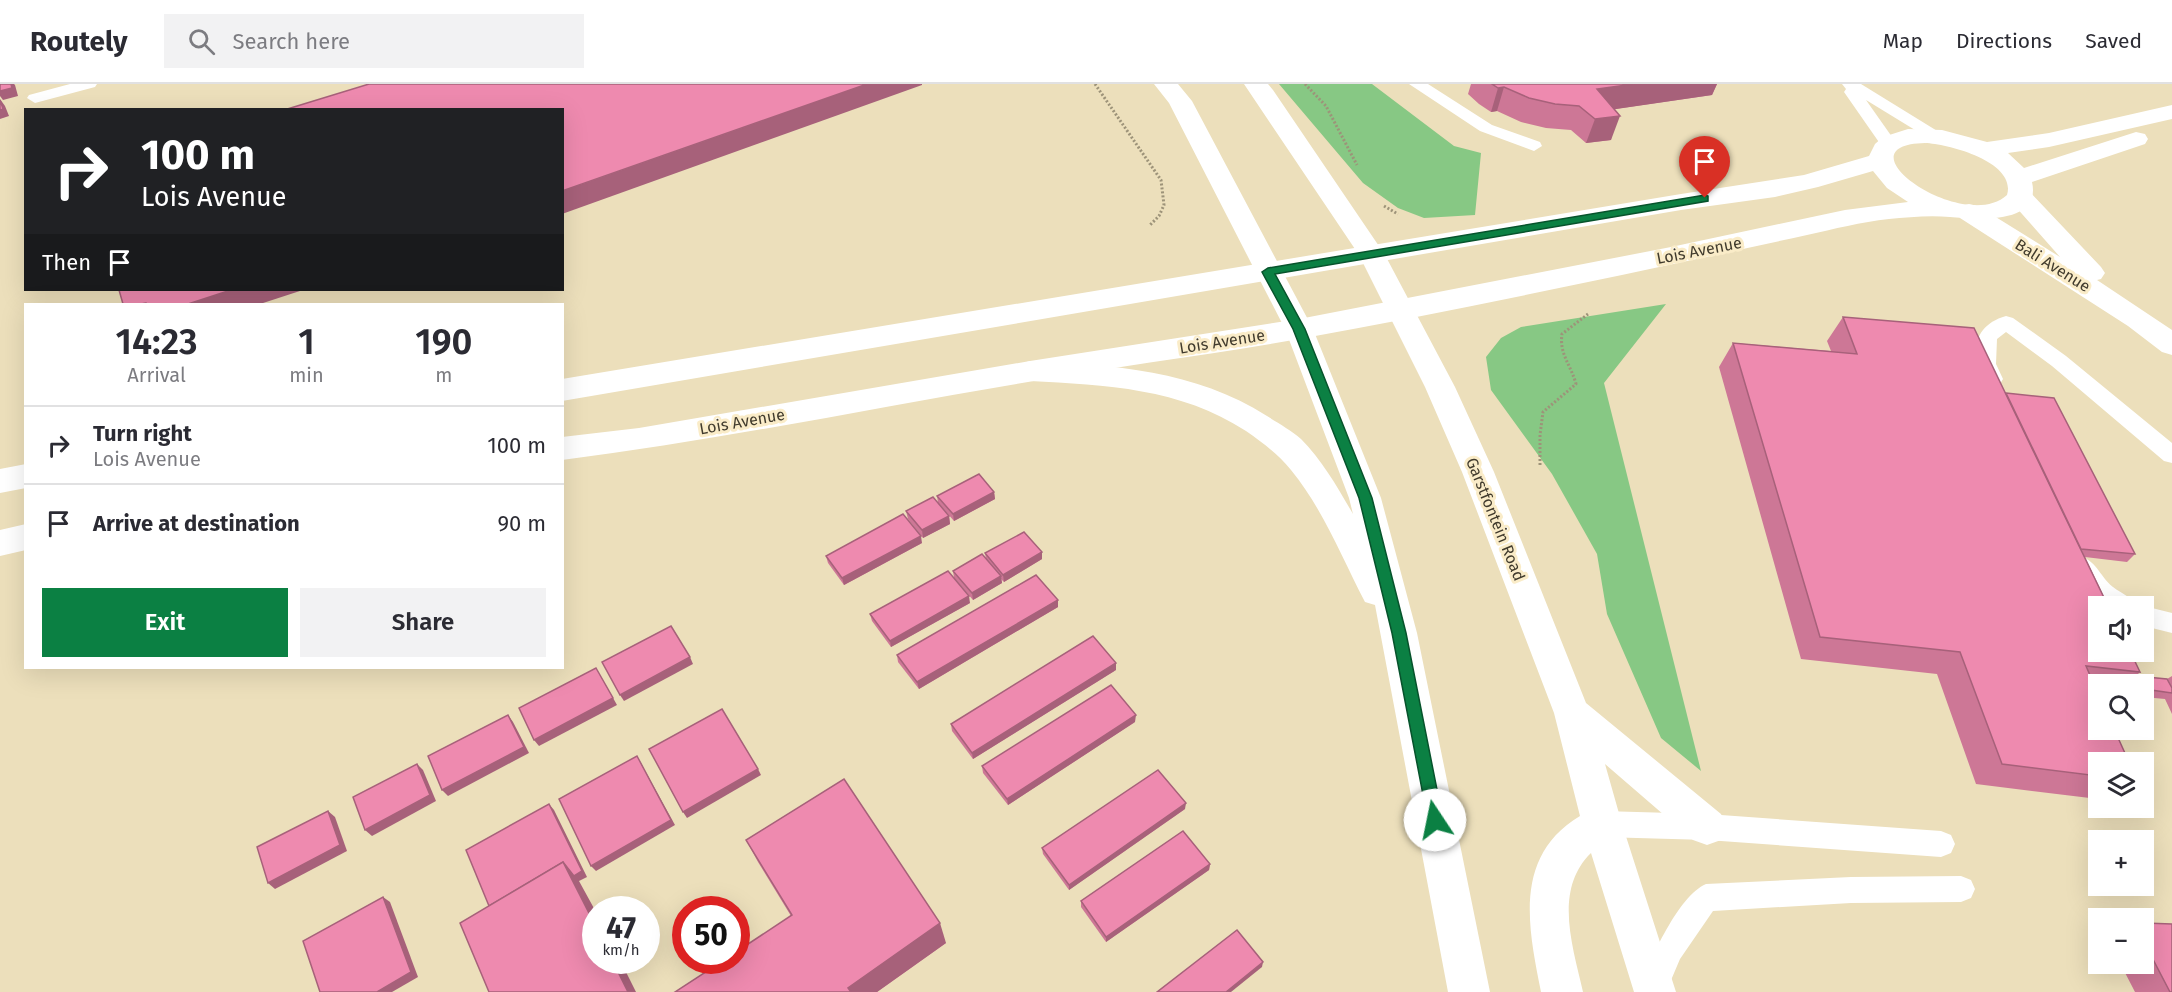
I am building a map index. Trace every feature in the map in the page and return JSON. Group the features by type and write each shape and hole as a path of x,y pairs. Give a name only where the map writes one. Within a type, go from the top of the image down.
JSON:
{"street":[{"path":"1166,84 1179,101 1299,329 1365,498 1399,633 1468,992"},
{"name":"Garstfontein Road","path":"1256,84 1372,255 1440,387 1478,472 1572,713 1602,824 1654,990"},
{"path":"564,390 1681,202 1775,189 1809,182 1885,152 1902,138 1939,137 1981,149 2038,142 2172,112"},
{"path":"2115,123 2139,138"},
{"path":"2019,188 2139,138 2172,129"},
{"name":"Bali Avenue","path":"1981,149 2011,168 2019,188 2061,244 2105,293"},
{"path":"1885,152 1885,170 1901,187 1928,202 1959,210"},
{"name":"Lois Avenue","path":"564,448 639,439 1030,371 1299,329 1890,210 2003,210 2014,204 2019,188"},
{"name":"Bali Avenue","path":"1959,210 2105,293 2172,345"},
{"path":"1030,371 1124,376 1168,384 1209,398 1245,414 1290,448 1320,488 1399,633"},
{"path":"0,481 24,476"},
{"path":"0,543 24,537"},
{"path":"1572,713 1707,827"},
{"path":"1562,992 1546,912 1552,878 1575,843 1602,824"}],"lane":[{"path":"35,98 89,84"},
{"path":"1416,84 1486,129 1534,147"},
{"path":"1848,84 1939,137"},
{"path":"1848,84 1885,152"},
{"path":"2004,401 1986,364 1985,350 1987,336 2006,323 2059,361 2172,455"},
{"path":"2073,546 2083,567 2108,596"},
{"path":"2154,618 2172,623"},
{"path":"1602,824 1707,827 1941,844"},
{"path":"1654,990 1670,949 1706,898 1851,890 1961,889"}],"path":[{"path":"1095,84 1161,180 1165,195 1164,210 1159,220 1149,226"},
{"path":"1305,84 1326,106 1361,173"},
{"path":"1377,202 1404,218"},
{"path":"1540,465 1542,416 1547,407 1570,393 1576,384 1572,368 1560,348 1562,334 1588,314"}],"green space":[{"path":"1279,84 1372,84 1454,146 1481,153 1475,215 1424,218 1398,208 1363,183"},
{"path":"1666,304 1604,383 1701,771 1661,738 1607,614 1597,554 1552,474 1491,390 1486,357 1501,338 1521,327"}],"building":[{"path":"0,84 11,84 12,88 0,91"},
{"path":"369,84 867,84 564,190 564,108 291,108"},
{"path":"1492,84 1634,84 1597,89 1620,116 1595,119 1579,106 1555,104 1529,98"},
{"path":"119,291 228,291 191,303 123,303"},
{"path":"1843,317 1974,328 2103,596 2088,596 2088,662 2135,662 2140,672 2086,666 2089,674 2088,740 2119,740 2124,752 2088,752 2088,775 2002,764 1960,652 1820,637 1733,343 1857,354"},
{"path":"2006,393 2054,398 2135,554 2081,549"},
{"path":"979,474 994,492 953,514 937,496"},
{"path":"933,497 949,516 922,530 906,511"},
{"path":"903,514 921,536 842,578 826,556"},
{"path":"1024,532 1042,552 1003,575 985,553"},
{"path":"982,554 1001,576 972,593 953,571"},
{"path":"948,571 969,596 890,641 870,614"},
{"path":"1036,575 1058,600 917,682 897,655"},
{"path":"671,626 690,657 620,695 602,662"},
{"path":"1093,636 1116,663 972,753 951,724"},
{"path":"596,668 613,698 534,740 519,708"},
{"path":"2154,678 2167,679 2172,693 2154,690"},
{"path":"1111,685 1136,715 1007,799 982,766"},
{"path":"722,709 758,769 683,812 649,749"},
{"path":"508,715 524,747 442,790 428,756"},
{"path":"637,756 671,820 591,866 559,799"},
{"path":"417,764 430,795 365,830 353,797"},
{"path":"1158,770 1186,803 1069,885 1042,848"},
{"path":"844,779 940,923 848,988 851,992 675,992 703,974 750,974 750,943 792,915 746,840"},
{"path":"549,804 582,871 574,876 563,862 489,906 466,850"},
{"path":"328,811 340,845 268,883 257,847"},
{"path":"1183,831 1210,864 1106,937 1081,901"},
{"path":"563,862 582,899 582,974 619,974 628,992 489,992 460,923"},
{"path":"383,897 411,972 377,992 320,992 303,941"},
{"path":"2154,923 2172,924 2172,992 2154,961"},
{"path":"1237,930 1263,962 1226,992 1157,992"}],"route":[{"path":"1435,820 1399,633 1365,498 1299,329 1268,272 1705,198"}]}
